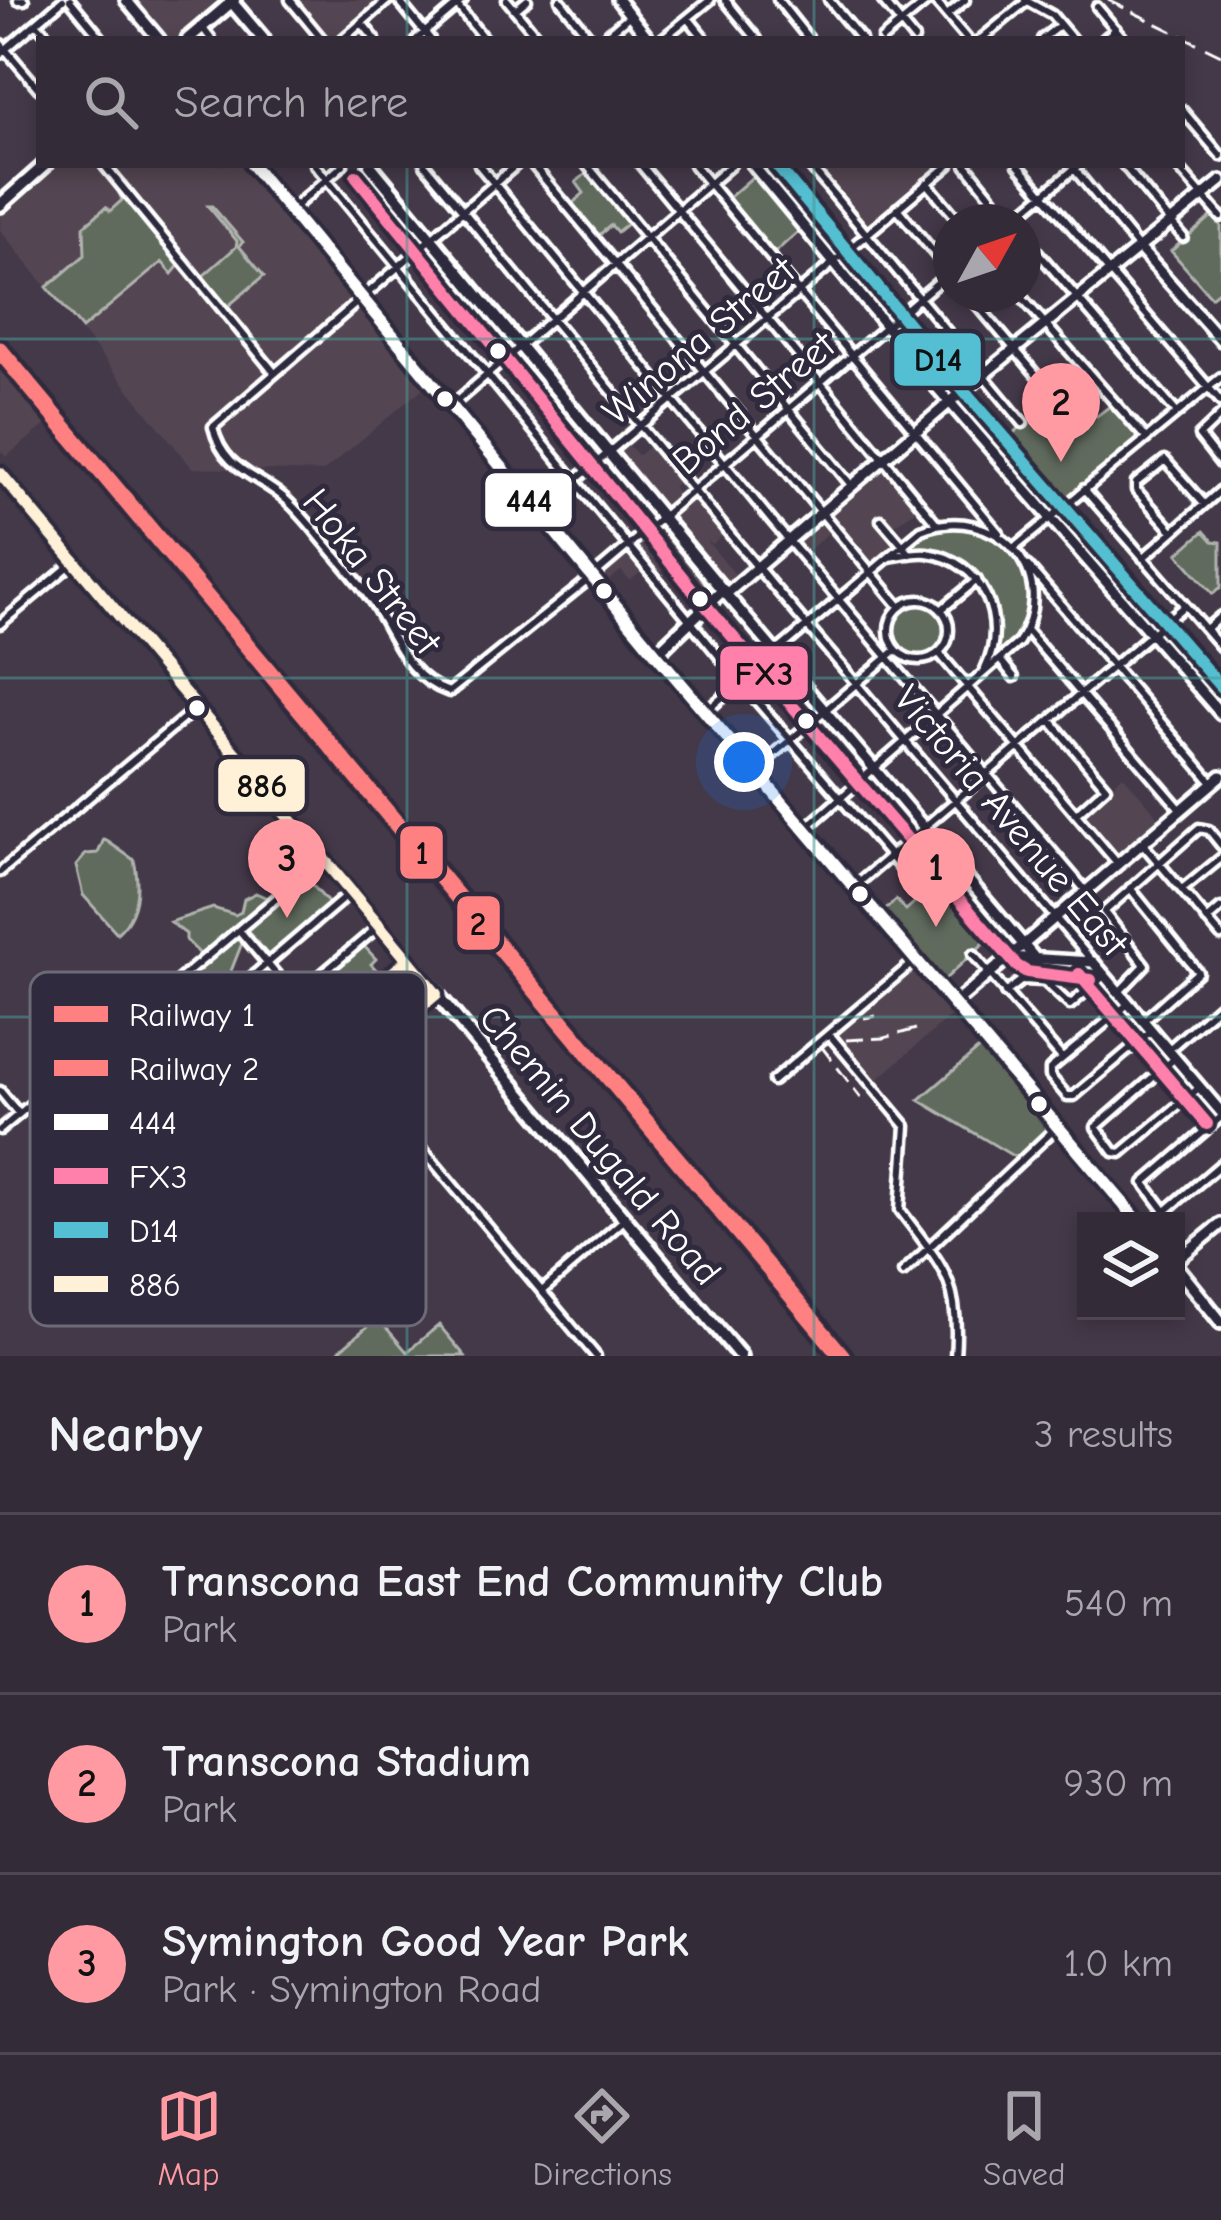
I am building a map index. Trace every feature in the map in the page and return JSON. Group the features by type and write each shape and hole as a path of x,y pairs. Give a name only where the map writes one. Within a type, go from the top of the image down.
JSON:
{"main road":[{"path":"188,36 228,1"},
{"path":"187,36 228,1"},
{"path":"228,1 263,36"},
{"path":"0,195 36,168"},
{"path":"0,205 37,168"},
{"path":"372,168 724,596 656,654 1130,1212"},
{"name":"Chemin Dugald Road","path":"0,473 418,972"},
{"name":"Chemin Dugald Road","path":"426,982 740,1356"},
{"path":"1185,1276 1221,1322"}],"street":[{"path":"36,86 2,49 66,0 99,36"},
{"path":"126,0 155,36"},
{"path":"290,0 320,36"},
{"path":"347,36 388,0"},
{"path":"398,0 427,36 457,2 482,36"},
{"path":"507,0 537,36"},
{"path":"515,10 527,0"},
{"path":"560,0 589,36"},
{"path":"617,0 648,36"},
{"path":"666,36 710,0"},
{"path":"725,0 755,36"},
{"path":"778,0 807,36"},
{"path":"830,0 859,36"},
{"path":"882,0 912,36"},
{"path":"886,36 932,0 964,36"},
{"path":"946,15 965,0"},
{"path":"984,36 1026,0 1046,10 1069,36"},
{"path":"1096,7 1122,36"},
{"path":"606,36 630,15"},
{"path":"688,18 703,36"},
{"path":"36,23 47,36"},
{"path":"362,23 373,36"},
{"path":"1046,36 1060,25"},
{"path":"202,27 209,36"},
{"path":"1107,36 1116,29"},
{"path":"1185,114 1221,156"},
{"path":"106,168 274,372"},
{"path":"255,168 656,654"},
{"path":"317,168 574,482 922,894"},
{"path":"290,210 339,168"},
{"name":"Victoria Avenue East","path":"427,168 806,626 1221,1114"},
{"path":"481,168 788,541 1086,891"},
{"name":"Hoka Street","path":"513,168 213,428 218,442 243,473 278,493 303,517 371,599 392,642 428,683 453,691 591,577"},
{"path":"535,168 900,608"},
{"path":"590,168 852,486"},
{"path":"642,168 937,524"},
{"path":"696,168 1001,536 1217,779 954,1004"},
{"path":"451,406 727,168"},
{"path":"755,168 950,402 1221,714"},
{"path":"812,168 1023,423"},
{"name":"Winona Street","path":"538,512 945,168"},
{"path":"968,168 997,204"},
{"path":"1020,168 1221,402"},
{"path":"1032,204 1073,168"},
{"path":"1077,168 1139,248 1221,340"},
{"path":"1126,168 1184,237"},
{"path":"1179,168 1221,217"},
{"path":"1033,956 724,596 950,402 1221,181"},
{"path":"927,183 945,204"},
{"path":"897,208 933,251"},
{"path":"1041,256 1177,413"},
{"name":"Bond Street","path":"591,577 933,286"},
{"path":"983,312 1055,398"},
{"path":"1034,312 1146,439"},
{"path":"1013,548 1221,377"},
{"path":"1221,415 1198,436 1221,464"},
{"path":"1173,531 1136,490 1136,483 1165,460 1204,503"},
{"path":"1084,489 1220,645"},
{"path":"1143,558 1221,490"},
{"path":"881,520 910,554"},
{"path":"705,712 901,544 937,524 962,522 1001,536"},
{"path":"886,557 928,554 951,560 977,580 993,614 993,651 982,676"},
{"path":"0,624 74,562"},
{"path":"805,829 1001,661 1026,631 1033,597 1025,563"},
{"path":"941,610 977,580"},
{"path":"920,600 941,610 949,631 939,653 917,660 896,650 889,628 900,608 920,600"},
{"path":"854,887 1184,605"},
{"path":"1206,629 1221,616"},
{"path":"1026,631 1181,810"},
{"path":"755,770 896,650"},
{"path":"993,651 1014,677"},
{"path":"939,653 1118,864"},
{"path":"0,872 196,708"},
{"path":"1050,720 1106,785 1076,814"},
{"path":"1119,992 1145,965 1103,914 1202,826 1221,845"},
{"path":"1142,843 1221,936"},
{"path":"1183,890 1221,858"},
{"path":"189,972 323,859"},
{"path":"1128,1004 1048,1073 1072,1097 1198,972 1130,888"},
{"path":"258,972 351,892"},
{"path":"1208,920 1221,908"},
{"path":"325,972 379,926"},
{"path":"239,930 274,972"},
{"path":"1074,959 1082,949"},
{"path":"973,954 1062,1058"},
{"path":"1009,957 1093,962"},
{"path":"394,972 408,960"},
{"path":"773,1081 916,960"},
{"path":"1005,993 1022,980 1044,981 1070,1005 1104,976"},
{"path":"426,1002 436,994"},
{"path":"1200,1087 1121,1153 1114,1152 1096,1127 1221,1004"},
{"path":"830,1034 906,1126 900,1210 943,1266 956,1297 955,1356"},
{"path":"0,1091 20,1114"},
{"path":"0,1130 30,1106"},
{"path":"1221,1114 1144,1183 1165,1211 1221,1164"},
{"path":"903,1272 1058,1126"},
{"path":"426,1152 596,1356"},
{"path":"542,1291 625,1219"},
{"path":"1185,1256 1221,1224"}],"shaded area":[{"path":"128,0 217,0 179,36 158,36"},
{"path":"296,0 381,0 339,36 326,36"},
{"path":"42,168 249,168 428,384 323,472 192,468 0,230 0,205"},
{"path":"812,168 945,168 866,233"},
{"path":"0,368 47,424 6,457 0,450"},
{"path":"653,443 683,478 673,487 679,495 674,500 680,507 692,497 723,535 713,544 707,541 735,574 723,584 615,454 627,444 638,455"},
{"path":"883,466 919,509 889,528 899,541 871,565 837,526 804,554 794,542"},
{"path":"659,526 713,593 702,602 671,564 658,575 649,565 630,581 621,571 606,583 600,576"},
{"path":"1123,775 1162,821 1119,856 1083,813"},
{"path":"912,966 953,1014 877,1080 836,1031"}],"green space":[{"path":"587,173 628,223 617,232 611,225 598,236 572,204 584,193 576,182"},
{"path":"757,173 802,228 772,255 726,200"},
{"path":"118,191 123,191 181,263 172,274 162,262 82,329 47,287 85,255 84,226 122,200"},
{"path":"208,206 243,242 239,246 264,276 227,307 202,277 237,241"},
{"path":"1212,216 1221,226 1221,289 1211,297 1171,251"},
{"path":"1070,388 1097,416 1110,406 1139,439 1053,510 997,446"},
{"path":"964,525 989,532 1008,545 1026,576 1028,611 1023,628 1001,656 996,651 993,605 980,578 956,559 906,544 937,527"},
{"path":"1204,531 1221,542 1221,587 1213,594 1178,554"},
{"path":"920,603 939,611 947,630 939,649 920,657 901,649 893,630 901,611"},
{"path":"104,839 134,860 136,870 134,909 117,933 83,895 76,866 86,854 98,853"},
{"path":"944,863 977,903 965,914 986,941 943,981 884,911 896,900 906,910 926,892 919,883"},
{"path":"306,878 331,906 268,960 243,930"},
{"path":"256,893 267,898 201,955 170,922 213,908 235,915 241,912 244,899"},
{"path":"231,936 242,943 232,972 188,972"},
{"path":"362,944 376,959 371,964 378,972 329,972"},
{"path":"981,1047 1051,1128 1018,1159 919,1100"},
{"path":"439,1325 465,1356 333,1356 368,1326 385,1326 407,1352"}],"railway":[{"path":"1108,0 1182,36"},
{"path":"1185,37 1221,55"},
{"path":"864,1018 876,1016"},
{"path":"846,1040 884,1038 916,1029"},
{"path":"821,1046 861,1098"}],"rail line":[{"name":"1","path":"0,349 843,1356"},
{"name":"2","path":"0,352 841,1356"}],"transit line":[{"name":"444","path":"254,168 656,654 1130,1212"},
{"name":"D14","path":"778,168 1221,687"},
{"name":"FX3","path":"356,176 701,600 1017,966 1027,972 1091,980"},
{"name":"886","path":"0,473 408,960"},
{"name":"886","path":"408,960 418,972"},
{"name":"886","path":"394,972 408,960"},
{"name":"FX3","path":"1079,974 1207,1124"},
{"name":"886","path":"426,982 436,994 426,1002"}],"place":[{"name":"Transcona Stadium","path":"1061,462"},
{"name":"Symington Good Year Park","path":"287,918"},
{"name":"Transcona East End Community Club","path":"936,927"}]}
